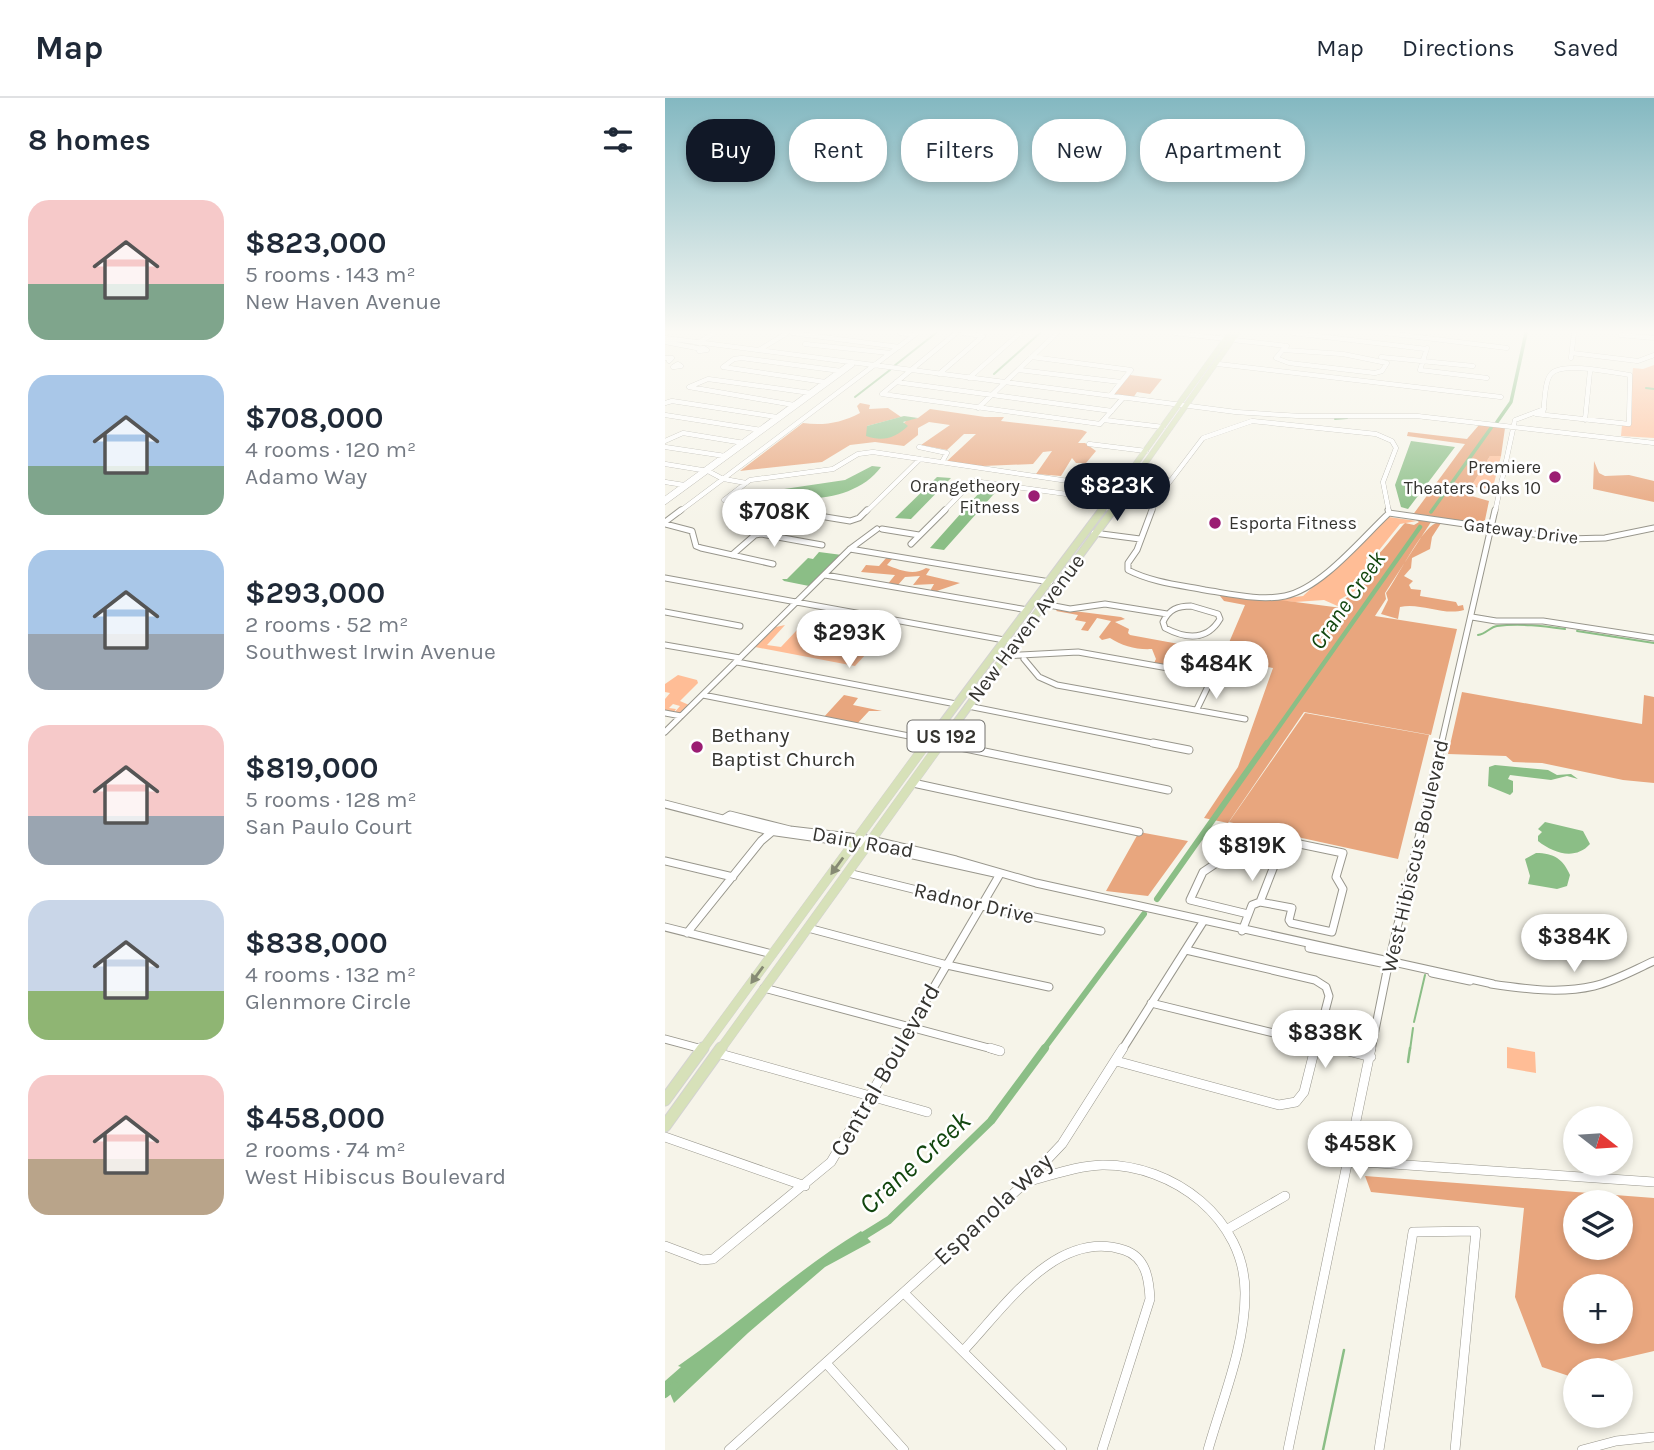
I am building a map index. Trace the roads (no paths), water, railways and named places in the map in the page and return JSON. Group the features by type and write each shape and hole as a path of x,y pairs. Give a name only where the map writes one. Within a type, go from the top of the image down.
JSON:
{"main road":[{"name":"New Haven Avenue","path":"665,1100 962,695 1042,593 1186,396"},
{"name":"New Haven Avenue","path":"665,1126 1194,396"},
{"path":"1164,427 1169,432"},
{"path":"1146,450 1152,456"},
{"path":"1042,593 1044,604"},
{"path":"1028,610 1032,615 1031,621"},
{"path":"962,695 963,702 968,706"},
{"path":"956,704 960,709 959,718"},
{"path":"937,730 941,743"},
{"path":"900,780 905,786 903,796"},
{"path":"808,905 804,918 808,928"},
{"path":"772,954 776,963 774,975"},
{"path":"717,1029 713,1044 717,1054"},
{"path":"702,1049 707,1059 704,1072"}],"street":[{"path":"743,396 796,405"},
{"path":"665,500 808,396"},
{"path":"665,523 833,396"},
{"path":"896,396 978,408 1164,427"},
{"path":"978,408 991,396"},
{"path":"1000,396 1112,411"},
{"path":"1111,396 1236,412 1307,416 1417,416 1654,443"},
{"path":"1493,396 1501,397"},
{"path":"1544,412 1547,396"},
{"path":"1585,420 1587,396"},
{"path":"1514,427 1518,417 1544,412 1585,420 1629,424 1630,396"},
{"path":"1103,421 1123,398"},
{"path":"665,403 672,401 779,417"},
{"path":"1329,410 1346,415"},
{"path":"665,415 762,430"},
{"path":"1307,416 1320,426"},
{"path":"1320,426 1326,416"},
{"path":"1252,421 1320,426 1389,438 1395,444 1383,482 1389,513 1309,585 1289,596 1274,598 1156,580 1133,574 1128,564 1159,496 1203,438 1252,421"},
{"name":"West Hibiscus Boulevard","path":"1288,1450 1371,1057 1388,963 1472,617 1514,427"},
{"path":"665,441 683,433 744,443"},
{"path":"1146,450 1089,444 1146,450"},
{"path":"665,447 725,456"},
{"path":"919,447 947,453 949,455 941,462"},
{"path":"920,459 859,518 850,521 725,502 726,498 746,483 760,478 834,470 862,453 920,459 1127,490"},
{"path":"665,464 746,483"},
{"path":"665,481 686,485"},
{"path":"911,544 973,481 1109,500"},
{"name":"Gateway Drive","path":"1389,513 1583,539 1605,538 1654,528"},
{"path":"665,523 692,531 696,545 701,548 773,564"},
{"path":"665,732 850,550 879,529 919,535"},
{"path":"1086,532 1140,540"},
{"path":"732,555 755,535 761,534 822,545"},
{"path":"850,550 1050,582"},
{"path":"825,575 1028,610"},
{"path":"665,578 1015,642"},
{"path":"1044,604 1070,609 1105,604 1167,614 1174,608 1191,607 1210,610 1218,614 1220,619 1208,635 1197,636 1171,632 1165,628 1163,622 1167,614"},
{"path":"665,612 740,626"},
{"path":"1472,617 1496,621 1543,621 1654,638"},
{"path":"665,645 956,704"},
{"path":"1004,656 1024,659 1066,651 1078,652 1213,676 1198,709"},
{"path":"1024,659 1039,677 1057,685 1245,719"},
{"path":"703,695 929,740"},
{"path":"968,706 1189,750"},
{"path":"665,713 681,716"},
{"path":"941,743 1168,790"},
{"path":"913,783 1139,832"},
{"name":"Dairy Road","path":"665,804 772,832 870,843 993,875 1000,874 1243,931 1493,984 1546,991 1570,989 1595,985 1654,961"},
{"name":"Dairy Road","path":"725,818 730,815 855,841"},
{"path":"687,933 761,841 779,827"},
{"path":"1243,931 1252,905 1261,902 1292,908 1289,920 1291,923 1332,932 1343,889 1336,877 1343,853 1322,847 1312,849 1232,830 1215,864 1203,872 1190,900 1248,914"},
{"path":"1261,902 1276,860 1267,857 1273,839"},
{"path":"665,861 733,877"},
{"name":"Radnor Drive","path":"848,873 982,906 1101,931"},
{"name":"Central Boulevard","path":"665,1246 702,1260 713,1259 831,1162 1000,874"},
{"name":"Espanola Way","path":"729,1450 743,1446 826,1363 1026,1182 1062,1144 1203,922"},
{"path":"665,927 772,954"},
{"path":"808,928 1049,988"},
{"path":"1116,1060 1279,1105 1296,1102 1304,1092 1329,996 1326,988 1315,980 1186,950"},
{"path":"764,988 1000,1051"},
{"path":"1151,1003 1371,1057"},
{"path":"665,1039 702,1049"},
{"path":"717,1054 927,1112"},
{"path":"665,1137 805,1186"},
{"path":"1349,1161 1654,1182"},
{"path":"1026,1182 1081,1167 1121,1166 1156,1173 1187,1187 1226,1230 1239,1260 1246,1297 1241,1329 1209,1450"},
{"path":"1226,1230 1285,1196"},
{"path":"1379,1450 1413,1232 1476,1231 1455,1450"},
{"path":"963,1352 1044,1270 1063,1255 1088,1246 1108,1245 1130,1251 1143,1262 1150,1278 1150,1299 1102,1450"},
{"path":"904,1293 1062,1450"},
{"path":"826,1363 904,1450"},
{"path":"1582,1450 1617,1446 1654,1437"}],"waterway":[{"name":"Crane Creek","path":"1497,422 1512,396"},
{"path":"1335,419 1347,418"},
{"name":"Crane Creek","path":"1431,512 1491,428"},
{"name":"Crane Creek","path":"1266,745 1420,527"},
{"path":"1478,635 1506,625 1565,629"},
{"path":"1577,631 1654,643"},
{"name":"Crane Creek","path":"1157,899 1267,743"},
{"name":"Crane Creek","path":"1043,1050 1144,914"},
{"path":"1414,1022 1425,975"},
{"path":"1410,1050 1413,1028"},
{"name":"Crane Creek","path":"860,1238 889,1220 991,1121 1045,1048"},
{"path":"1408,1062 1410,1048"},
{"path":"1365,1155 1371,1149 1392,1151 1395,1139"},
{"path":"1323,1450 1344,1350"},
{"name":"Crane Creek","path":"665,1394 675,1386"}],"place":[{"name":"Premiere Theaters Oaks 10","path":"1555,477"},
{"name":"Orangetheory Fitness","path":"1034,496"},
{"name":"Esporta Fitness","path":"1215,523"},
{"name":"Bethany Baptist Church","path":"697,747"}]}
